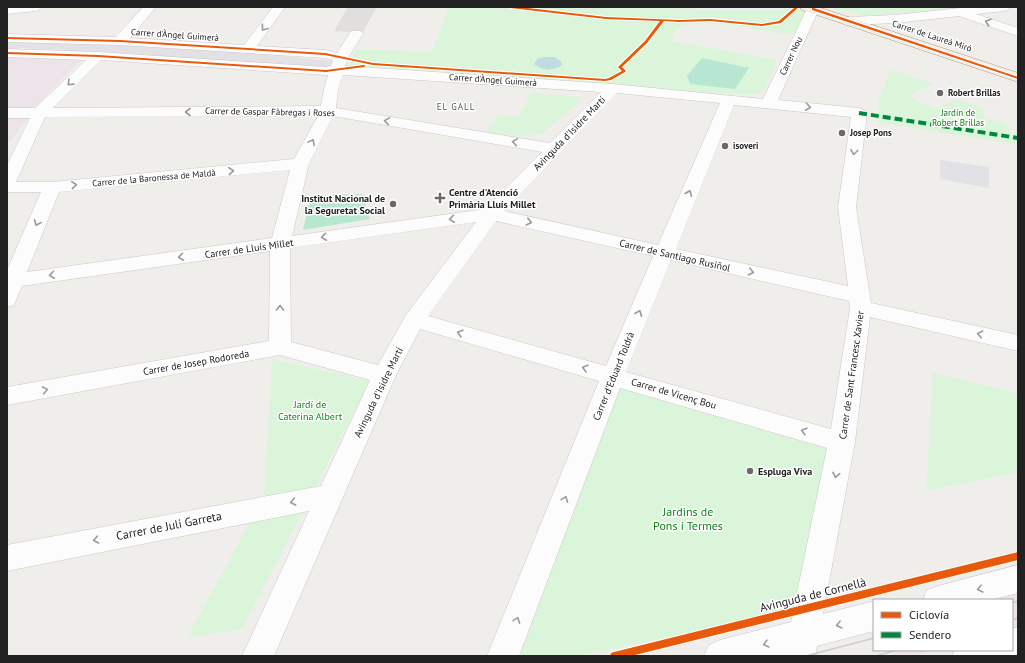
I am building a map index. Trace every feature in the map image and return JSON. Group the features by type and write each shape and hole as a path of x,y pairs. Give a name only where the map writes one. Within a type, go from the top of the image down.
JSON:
{"main road":[{"name":"Carrer de Laureà Miró","path":"809,8 1018,78"}],"street":[{"path":"7,10 35,7"},
{"path":"120,41 150,7"},
{"path":"248,49 279,7"},
{"path":"849,21 895,19 1004,7"},
{"name":"Carrer Nou","path":"769,103 809,8"},
{"path":"959,12 1018,32"},
{"path":"880,32 895,19"},
{"path":"280,347 280,244 300,164 328,111 331,89 340,64 356,34"},
{"name":"Carrer d'Àngel Guimerà","path":"7,38 120,41 325,54 340,64 613,88 859,113"},
{"name":"Carrer d'Àngel Guimerà","path":"7,53 98,56 326,72 340,64"},
{"path":"7,183 40,112 98,56"},
{"name":"Avinguda d'Isidre Martí","path":"258,656 384,375 414,320 491,214 613,88"},
{"name":"Carrer d'Eduard Toldrà","path":"503,656 613,376 729,99"},
{"name":"Carrer de Gaspar Fàbregas i Roses","path":"7,113 328,111 554,149"},
{"name":"Carrer de Sant Francesc Xavier","path":"802,645 842,442 860,302 847,206 859,113"},
{"name":"Carrer de la Baronessa de Maldà","path":"7,187 52,187 300,164"},
{"path":"7,300 10,280 52,187"},
{"name":"Carrer de Santiago Rusiñol","path":"491,214 664,252 1018,343"},
{"name":"Carrer de Lluís Millet","path":"10,280 491,214"},
{"name":"Carrer de Vicenç Bou","path":"414,320 842,442"},
{"name":"Carrer de Josep Rodoreda","path":"7,396 280,347 384,375"},
{"name":"Carrer de Juli Garreta","path":"7,558 331,495"},
{"path":"942,599 1018,579"},
{"path":"720,656 802,645 873,616"},
{"path":"968,656 986,651"}],"shaded area":[{"path":"348,7 377,7 362,33 334,31"},
{"path":"7,38 275,55 279,51 286,53 283,56 332,61 330,70 135,57 137,54 114,53 109,55 111,52 85,51 75,54 67,54 70,50 16,48 7,51"},
{"path":"7,56 83,58 43,99 10,142 7,142"},
{"path":"940,160 989,167 989,188 940,179"},
{"path":"1018,592 1018,628 1013,629 1013,599 992,599"},
{"path":"894,651 930,651 912,656 897,656"}],"green space":[{"path":"449,7 627,7 737,10 795,9 803,10 804,16 802,22 794,33 789,34 722,24 702,23 686,25 675,30 673,41 777,60 763,91 752,95 347,67 356,49 432,52"},
{"path":"829,7 970,7 863,16"},
{"path":"702,58 749,68 735,89 690,84 687,76"},
{"name":"Jardín de Robert Brillas","path":"891,69 934,84 908,96 936,109 957,99 983,108 984,118 1005,123 1011,134 1018,135 1018,145 877,122 879,99"},
{"path":"531,93 581,97 576,105 541,134 525,136 486,133 499,116 520,115"},
{"path":"362,194 370,219 303,230 311,196"},
{"name":"Jardí de Caterina Albert","path":"272,359 370,381 242,629 187,638 264,496"},
{"path":"933,373 1018,393 1018,472 926,491"},
{"name":"Jardins de Pons i Termes","path":"619,382 830,443 809,609 577,656 518,656"}],"water":[{"path":"555,57 562,63 562,65 552,69 544,69 534,64 538,58"}],"tram line":[{"path":"1013,603 1018,601"},
{"path":"1013,620 1018,618"},
{"path":"806,656 873,638"},
{"path":"875,656 894,651"}],"marked path":[{"path":"859,113 1018,138"}],"cycle path":[{"path":"510,7 606,18 679,21 710,20 762,25 780,22 797,7"},
{"path":"813,9 1018,78"},
{"path":"7,38 120,41 325,54 373,64 605,80 610,79 624,71 620,67 646,42 663,20"},
{"path":"7,53 98,56 326,71 364,66"},
{"name":"Avinguda de Cornellà","path":"614,656 1018,556"}],"place":[{"name":"Robert Brillas","path":"940,93"},
{"name":"Josep Pons","path":"842,133"},
{"name":"isoveri","path":"725,146"},
{"name":"Centre d'Atenció Primària Lluís Millet","path":"440,198"},
{"name":"Institut Nacional de la Seguretat Social","path":"393,204"},
{"name":"Espluga Viva","path":"750,471"}],"district":[{"name":"EL GALL","path":"456,107"}]}
